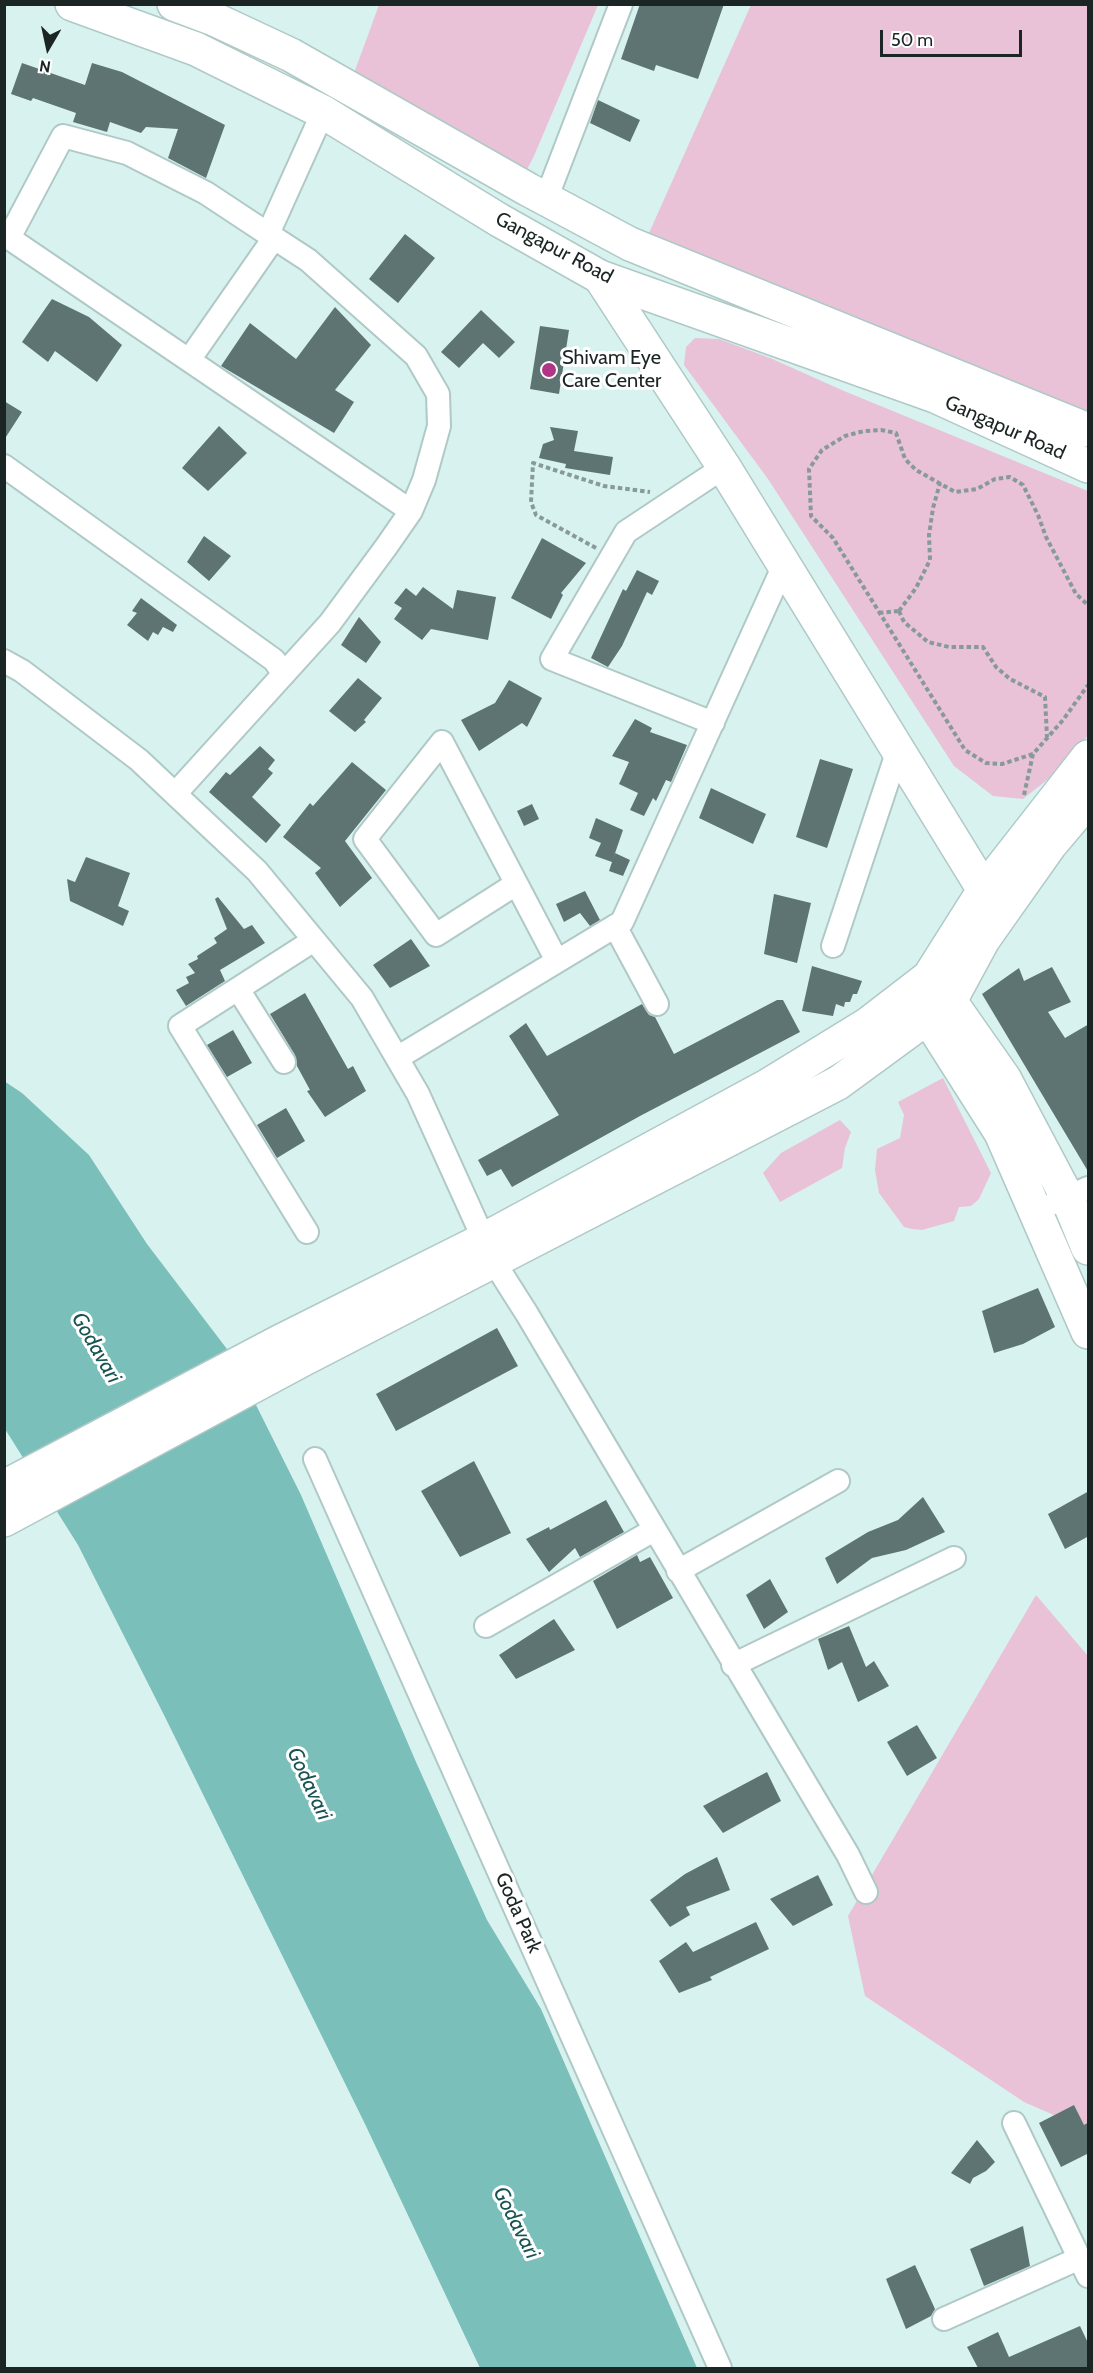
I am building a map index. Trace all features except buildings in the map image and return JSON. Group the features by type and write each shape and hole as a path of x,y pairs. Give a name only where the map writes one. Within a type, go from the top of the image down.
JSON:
{"main road":[{"name":"Gangapur Road","path":"72,4 196,49 323,112 499,220 600,277 935,396 1089,466"},
{"name":"Gangapur Road","path":"174,4 214,19 291,55 630,244 1089,430"},
{"path":"600,277 724,467 993,902"},
{"path":"4,1487 291,1351 489,1251 838,1083 939,1010 983,940 993,902 1089,757"},
{"path":"489,1251 868,1024 919,985 1089,800"},
{"path":"919,985 939,1010 1004,1078 1078,1193 1089,1248"},
{"path":"939,1010 1001,1133 1089,1332"},
{"path":"4,1520 291,1351"}],"street":[{"path":"546,199 621,4"},
{"path":"189,360 271,236 323,112"},
{"path":"175,794 330,622 411,511 424,480 439,426 438,394 416,356 308,260 206,194 127,153 63,136 9,238 411,511"},
{"path":"4,466 274,660 284,674"},
{"path":"712,723 552,659 626,532 724,467"},
{"path":"397,1058 622,922 784,565"},
{"path":"4,661 22,671 139,760 256,871 362,998 418,1094 489,1251 848,1855 866,1892"},
{"path":"516,884 435,935 365,839 442,742 557,961"},
{"path":"833,946 898,750"},
{"path":"615,926 657,1004"},
{"path":"307,1232 180,1026 314,940"},
{"path":"238,989 284,1062"},
{"path":"1035,1211 1078,1193"},
{"name":"Goda Park","path":"315,1459 720,2368"},
{"path":"678,1571 838,1481"},
{"path":"486,1626 654,1530"},
{"path":"733,1665 954,1558"},
{"path":"944,2319 1084,2267 1014,2123"}],"path":[{"path":"1033,754 1002,764 986,763 965,750 833,538 812,516 809,469 822,450 845,436 864,431 881,430 896,433 905,459 916,470 956,492 977,489 995,479 1010,477 1023,485 1046,537 1076,594 1089,605"},
{"path":"612,557 536,515 531,502 533,463 604,486 677,498"},
{"path":"899,611 916,588 930,560 929,535 940,483"},
{"path":"879,612 899,611"},
{"path":"899,611 904,622 928,642 949,647 983,647 996,667 1010,679 1045,698 1047,737"},
{"path":"1023,799 1033,754 1089,685"}],"shaded area":[{"path":"379,5 598,5 522,179 354,73"},
{"path":"751,5 1088,5 1088,411 649,233"},
{"path":"695,338 719,339 770,358 844,391 1088,491 1088,735 1067,764 1023,799 993,796 954,766 768,479 684,365 686,347"},
{"path":"943,1078 991,1173 979,1199 971,1206 959,1207 954,1221 922,1230 912,1229 904,1227 879,1193 875,1170 877,1149 900,1138 904,1115 898,1102"},
{"path":"840,1120 851,1132 845,1148 842,1168 780,1202 763,1173 781,1153"},
{"path":"1036,1595 1088,1656 1088,2130 1024,2102 865,1996 848,1916"}],"water":[{"name":"Godavari","path":"4,1081 22,1093 89,1155 147,1244 230,1353 301,1495 487,1920 541,2009 697,2368 480,2368 365,2124 78,1545 5,1429"}],"place":[{"name":"Shivam Eye Care Center","path":"549,370"}]}
